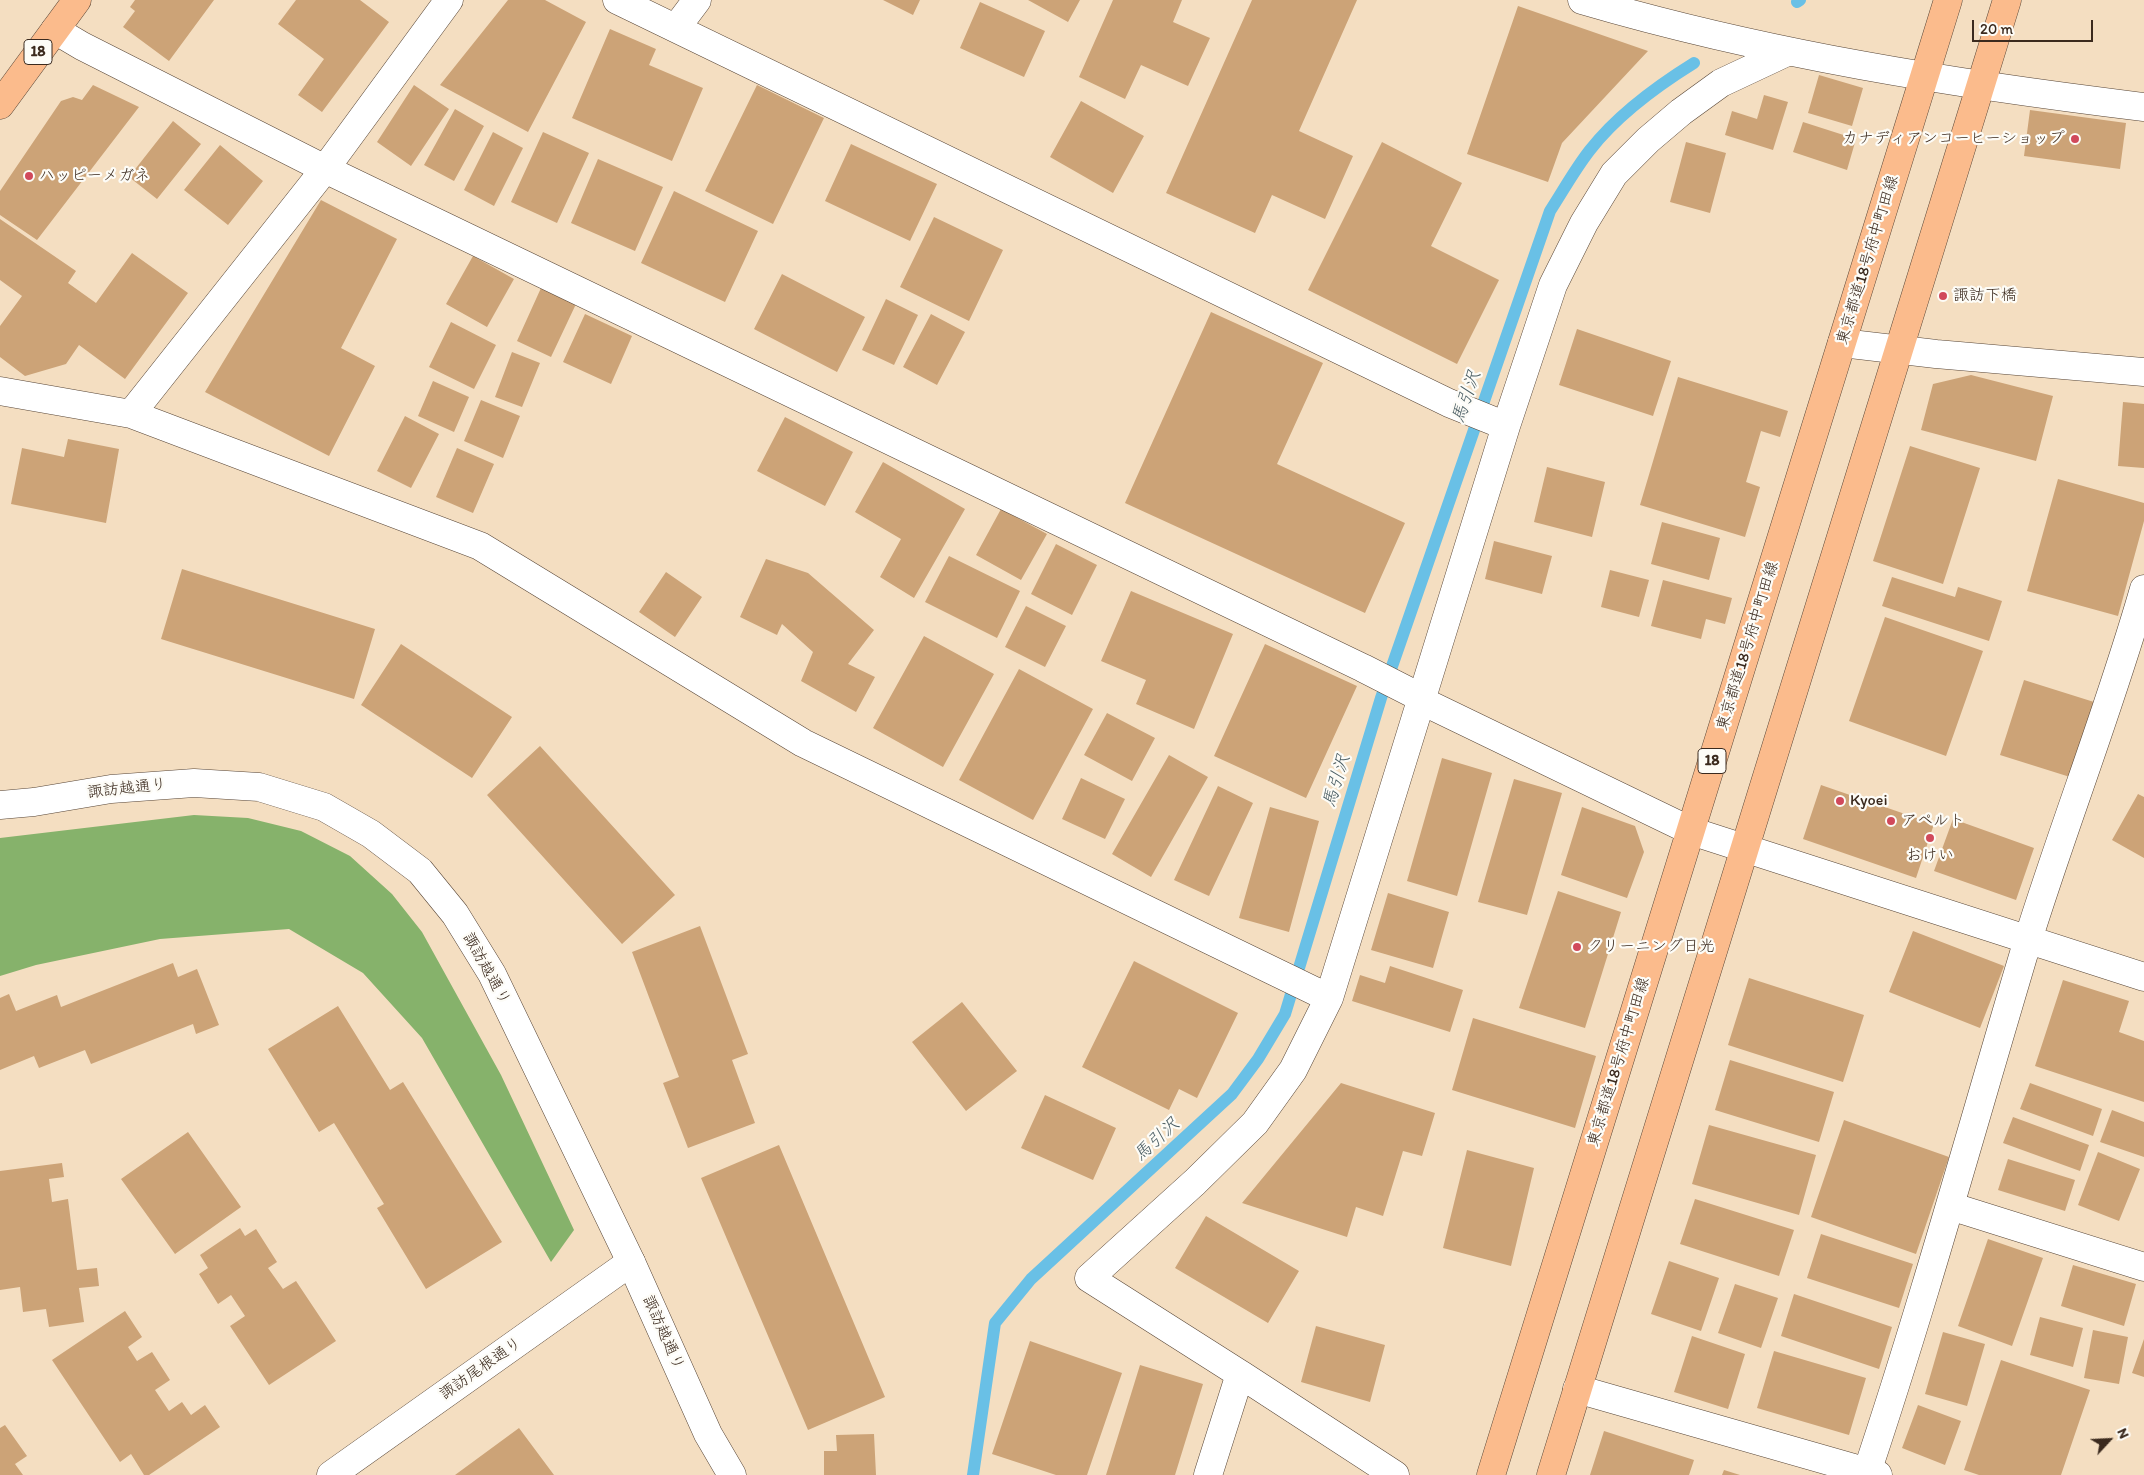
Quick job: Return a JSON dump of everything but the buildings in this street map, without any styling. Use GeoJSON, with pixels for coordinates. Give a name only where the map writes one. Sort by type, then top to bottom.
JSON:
{"type":"FeatureCollection","features":[{"type":"Feature","properties":{"kind":"main road","name":"18"},"geometry":{"type":"LineString","coordinates":[[0,105],[77,0]]}},
{"type":"Feature","properties":{"kind":"main road","name":"東京都道18号府中町田線"},"geometry":{"type":"LineString","coordinates":[[1491,1475],[1948,0]]}},
{"type":"Feature","properties":{"kind":"main road"},"geometry":{"type":"LineString","coordinates":[[1551,1475],[2007,0]]}},
{"type":"Feature","properties":{"kind":"street"},"geometry":{"type":"LineString","coordinates":[[131,414],[325,169],[449,0]]}},
{"type":"Feature","properties":{"kind":"street"},"geometry":{"type":"LineString","coordinates":[[617,0],[1449,403],[1500,424]]}},
{"type":"Feature","properties":{"kind":"street"},"geometry":{"type":"LineString","coordinates":[[676,28],[697,0]]}},
{"type":"Feature","properties":{"kind":"street"},"geometry":{"type":"LineString","coordinates":[[1582,0],[1698,32],[1787,52],[1924,77],[2144,107]]}},
{"type":"Feature","properties":{"kind":"street"},"geometry":{"type":"LineString","coordinates":[[55,30],[325,169],[1363,668],[1417,697],[1691,830],[2144,978]]}},
{"type":"Feature","properties":{"kind":"street"},"geometry":{"type":"LineString","coordinates":[[1395,1475],[1089,1278],[1195,1182],[1255,1123],[1293,1070],[1322,995],[1417,697],[1500,424],[1553,285],[1584,223],[1614,174],[1661,129],[1721,83],[1787,52]]}},
{"type":"Feature","properties":{"kind":"street"},"geometry":{"type":"LineString","coordinates":[[1842,342],[2144,372]]}},
{"type":"Feature","properties":{"kind":"street"},"geometry":{"type":"LineString","coordinates":[[0,391],[131,414],[480,546],[803,743],[1322,995]]}},
{"type":"Feature","properties":{"kind":"street"},"geometry":{"type":"LineString","coordinates":[[1577,1390],[1871,1474],[2028,941],[2134,661],[2144,588]]}},
{"type":"Feature","properties":{"kind":"street","name":"諏訪越通り"},"geometry":{"type":"LineString","coordinates":[[0,805],[34,802],[111,789],[194,783],[259,787],[324,807],[371,834],[420,871],[455,914],[492,974],[631,1262],[708,1434],[732,1475]]}},
{"type":"Feature","properties":{"kind":"street"},"geometry":{"type":"LineString","coordinates":[[1950,1206],[2144,1267]]}},
{"type":"Feature","properties":{"kind":"street","name":"諏訪尾根通り"},"geometry":{"type":"LineString","coordinates":[[331,1475],[631,1262]]}},
{"type":"Feature","properties":{"kind":"street"},"geometry":{"type":"LineString","coordinates":[[1208,1475],[1240,1374]]}},
{"type":"Feature","properties":{"kind":"green space"},"geometry":{"type":"Polygon","coordinates":[[[194,815],[248,818],[301,831],[350,856],[392,894],[422,932],[501,1075],[574,1230],[551,1262],[422,1038],[363,973],[289,929],[160,939],[36,965],[0,976],[0,838],[194,815]]]}},
{"type":"Feature","properties":{"kind":"waterway","name":"馬引沢"},"geometry":{"type":"LineString","coordinates":[[973,1475],[995,1323],[1031,1279],[1232,1094],[1258,1059],[1285,1014],[1381,698],[1550,211],[1574,172],[1613,124],[1652,91],[1694,63]]}},
{"type":"Feature","properties":{"kind":"place","name":"カナディアンコーヒーショップ"},"geometry":{"type":"Point","coordinates":[2075,139]}},
{"type":"Feature","properties":{"kind":"place","name":"ハッピーメガネ"},"geometry":{"type":"Point","coordinates":[29,176]}},
{"type":"Feature","properties":{"kind":"place","name":"諏訪下橋"},"geometry":{"type":"Point","coordinates":[1943,296]}},
{"type":"Feature","properties":{"kind":"place","name":"Kyoei"},"geometry":{"type":"Point","coordinates":[1840,801]}},
{"type":"Feature","properties":{"kind":"place","name":"アペルト"},"geometry":{"type":"Point","coordinates":[1891,821]}},
{"type":"Feature","properties":{"kind":"place","name":"おけい"},"geometry":{"type":"Point","coordinates":[1930,838]}},
{"type":"Feature","properties":{"kind":"place","name":"クリーニング日光"},"geometry":{"type":"Point","coordinates":[1577,947]}}]}
